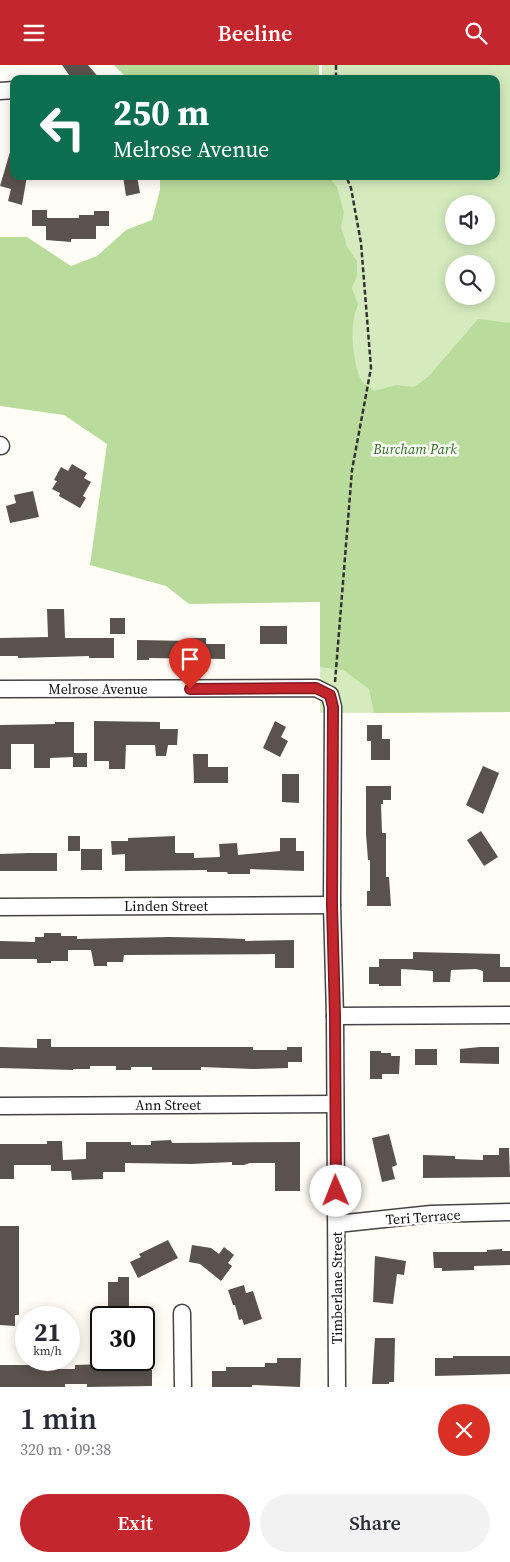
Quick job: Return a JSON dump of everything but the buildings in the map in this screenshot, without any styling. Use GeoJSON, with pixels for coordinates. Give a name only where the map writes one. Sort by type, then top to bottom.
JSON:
{"type":"FeatureCollection","features":[{"type":"Feature","properties":{"kind":"street","name":"Melrose Avenue"},"geometry":{"type":"LineString","coordinates":[[0,689],[323,692]]}},
{"type":"Feature","properties":{"kind":"street","name":"Timberlane Street"},"geometry":{"type":"LineString","coordinates":[[323,692],[333,707],[332,905],[335,1016],[337,1387]]}},
{"type":"Feature","properties":{"kind":"street","name":"Linden Street"},"geometry":{"type":"LineString","coordinates":[[0,907],[332,905]]}},
{"type":"Feature","properties":{"kind":"street"},"geometry":{"type":"LineString","coordinates":[[335,1016],[510,1015]]}},
{"type":"Feature","properties":{"kind":"street","name":"Ann Street"},"geometry":{"type":"LineString","coordinates":[[0,1106],[335,1104]]}},
{"type":"Feature","properties":{"kind":"street","name":"Teri Terrace"},"geometry":{"type":"LineString","coordinates":[[336,1224],[431,1215],[510,1213]]}},
{"type":"Feature","properties":{"kind":"street"},"geometry":{"type":"LineString","coordinates":[[182,1313],[183,1387]]}},
{"type":"Feature","properties":{"kind":"path"},"geometry":{"type":"LineString","coordinates":[[323,692],[335,692],[352,470],[371,369],[361,243],[351,188],[348,180]]}},
{"type":"Feature","properties":{"kind":"green space"},"geometry":{"type":"Polygon","coordinates":[[[114,65],[319,65],[319,75],[124,75],[114,65]]]}},
{"type":"Feature","properties":{"kind":"green space","name":"Burcham Park"},"geometry":{"type":"Polygon","coordinates":[[[322,65],[510,65],[510,712],[320,713],[322,180],[500,180],[500,75],[322,75],[322,65]]]}},
{"type":"Feature","properties":{"kind":"green space"},"geometry":{"type":"Polygon","coordinates":[[[160,180],[331,180],[337,187],[344,212],[341,226],[347,247],[357,261],[357,275],[352,288],[358,305],[353,321],[353,341],[357,370],[361,380],[374,391],[396,385],[414,387],[428,377],[478,319],[510,323],[510,712],[374,713],[369,689],[343,670],[320,667],[320,602],[189,604],[166,586],[90,565],[107,444],[64,415],[0,406],[0,237],[27,237],[71,266],[97,256],[126,230],[152,220],[160,190],[160,180]]]}},
{"type":"Feature","properties":{"kind":"route"},"geometry":{"type":"LineString","coordinates":[[190,689],[316,688],[330,695],[333,707],[332,905],[336,1191]]}}]}
